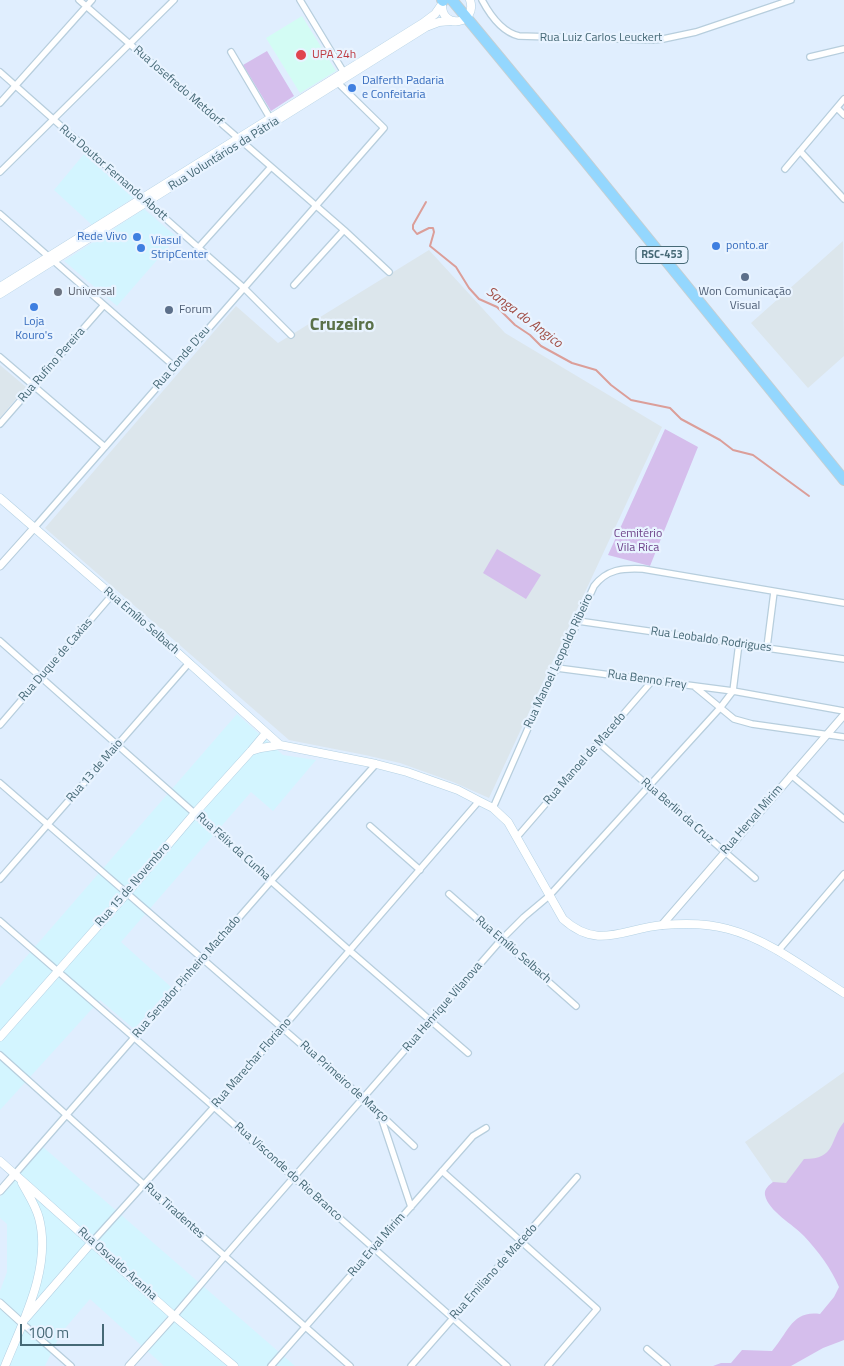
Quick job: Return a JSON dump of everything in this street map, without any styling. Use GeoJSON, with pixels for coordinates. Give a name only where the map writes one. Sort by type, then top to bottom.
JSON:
{"type":"FeatureCollection","features":[{"type":"Feature","properties":{"kind":"highway"},"geometry":{"type":"LineString","coordinates":[[444,1],[466,11],[477,32]]}},
{"type":"Feature","properties":{"kind":"highway"},"geometry":{"type":"LineString","coordinates":[[466,11],[477,32]]}},
{"type":"Feature","properties":{"kind":"highway","name":"RSC-453"},"geometry":{"type":"LineString","coordinates":[[477,32],[585,161],[844,480]]}},
{"type":"Feature","properties":{"kind":"main road","name":"Rua Voluntários da Pátria"},"geometry":{"type":"LineString","coordinates":[[345,75],[428,20],[444,1]]}},
{"type":"Feature","properties":{"kind":"main road"},"geometry":{"type":"LineString","coordinates":[[444,1],[443,14],[466,11]]}},
{"type":"Feature","properties":{"kind":"main road","name":"Rua Voluntários da Pátria"},"geometry":{"type":"LineString","coordinates":[[0,294],[9,285],[334,81],[426,27],[466,11]]}},
{"type":"Feature","properties":{"kind":"main road","name":"Rua Voluntários da Pátria"},"geometry":{"type":"LineString","coordinates":[[240,140],[270,118],[318,96],[334,81]]}},
{"type":"Feature","properties":{"kind":"main road","name":"Rua Voluntários da Pátria"},"geometry":{"type":"LineString","coordinates":[[0,287],[9,285]]}},
{"type":"Feature","properties":{"kind":"main road","name":"Rua Emílio Selbach"},"geometry":{"type":"LineString","coordinates":[[0,498],[280,745]]}},
{"type":"Feature","properties":{"kind":"main road","name":"Rua 15 de Novembro"},"geometry":{"type":"LineString","coordinates":[[0,1037],[266,733]]}},
{"type":"Feature","properties":{"kind":"main road"},"geometry":{"type":"LineString","coordinates":[[251,752],[261,748],[280,745],[376,764],[416,775],[458,790],[493,808],[508,822],[563,919],[573,928],[588,935],[607,936],[662,925],[699,924],[727,928],[749,936],[778,951],[844,992]]}},
{"type":"Feature","properties":{"kind":"main road","name":"Rua Osvaldo Aranha"},"geometry":{"type":"LineString","coordinates":[[0,1161],[174,1316],[234,1366]]}},
{"type":"Feature","properties":{"kind":"main road"},"geometry":{"type":"LineString","coordinates":[[5,1366],[37,1282],[43,1256],[43,1235],[39,1216],[17,1177]]}},
{"type":"Feature","properties":{"kind":"main road"},"geometry":{"type":"LineString","coordinates":[[34,1206],[37,1200],[42,1198]]}},
{"type":"Feature","properties":{"kind":"main road","name":"Rua Marechar Floriano"},"geometry":{"type":"LineString","coordinates":[[22,1323],[92,1242]]}},
{"type":"Feature","properties":{"kind":"street","name":"Rua Josefredo Metdorf"},"geometry":{"type":"LineString","coordinates":[[79,0],[344,230],[389,272]]}},
{"type":"Feature","properties":{"kind":"street"},"geometry":{"type":"LineString","coordinates":[[0,103],[92,0]]}},
{"type":"Feature","properties":{"kind":"street"},"geometry":{"type":"LineString","coordinates":[[0,172],[174,0]]}},
{"type":"Feature","properties":{"kind":"street"},"geometry":{"type":"LineString","coordinates":[[300,0],[345,75]]}},
{"type":"Feature","properties":{"kind":"street","name":"Rua Luiz Carlos Leuckert"},"geometry":{"type":"LineString","coordinates":[[482,0],[486,8],[505,30],[519,36],[653,40],[696,32],[791,0]]}},
{"type":"Feature","properties":{"kind":"street"},"geometry":{"type":"LineString","coordinates":[[810,57],[844,49]]}},
{"type":"Feature","properties":{"kind":"street"},"geometry":{"type":"LineString","coordinates":[[231,52],[270,118]]}},
{"type":"Feature","properties":{"kind":"street","name":"Rua Doutor Fernando Abott"},"geometry":{"type":"LineString","coordinates":[[0,72],[244,288],[291,335]]}},
{"type":"Feature","properties":{"kind":"street","name":"Rua Conde D'eu"},"geometry":{"type":"LineString","coordinates":[[0,566],[384,128],[334,81]]}},
{"type":"Feature","properties":{"kind":"street"},"geometry":{"type":"LineString","coordinates":[[785,169],[844,99]]}},
{"type":"Feature","properties":{"kind":"street"},"geometry":{"type":"LineString","coordinates":[[837,108],[844,116]]}},
{"type":"Feature","properties":{"kind":"street"},"geometry":{"type":"LineString","coordinates":[[800,151],[844,199]]}},
{"type":"Feature","properties":{"kind":"street"},"geometry":{"type":"LineString","coordinates":[[199,248],[271,167]]}},
{"type":"Feature","properties":{"kind":"street"},"geometry":{"type":"LineString","coordinates":[[0,214],[175,366]]}},
{"type":"Feature","properties":{"kind":"street"},"geometry":{"type":"LineString","coordinates":[[294,285],[344,230]]}},
{"type":"Feature","properties":{"kind":"street","name":"Rua Rufino Pereira"},"geometry":{"type":"LineString","coordinates":[[0,424],[104,305]]}},
{"type":"Feature","properties":{"kind":"street"},"geometry":{"type":"LineString","coordinates":[[0,357],[105,447]]}},
{"type":"Feature","properties":{"kind":"street","name":"Rua Manoel Leopoldo Ribeiro"},"geometry":{"type":"LineString","coordinates":[[493,808],[547,685],[600,577],[609,572],[625,568],[643,569],[844,603]]}},
{"type":"Feature","properties":{"kind":"street"},"geometry":{"type":"LineString","coordinates":[[767,647],[774,592]]}},
{"type":"Feature","properties":{"kind":"street","name":"Rua Duque de Caxias"},"geometry":{"type":"LineString","coordinates":[[0,725],[112,595]]}},
{"type":"Feature","properties":{"kind":"street","name":"Rua Leobaldo Rodrigues"},"geometry":{"type":"LineString","coordinates":[[578,622],[844,659]]}},
{"type":"Feature","properties":{"kind":"street","name":"Rua Félix da Cunha"},"geometry":{"type":"LineString","coordinates":[[0,640],[430,1022],[468,1053]]}},
{"type":"Feature","properties":{"kind":"street"},"geometry":{"type":"LineString","coordinates":[[733,691],[739,643]]}},
{"type":"Feature","properties":{"kind":"street","name":"Rua 13 de Maio"},"geometry":{"type":"LineString","coordinates":[[0,879],[189,663]]}},
{"type":"Feature","properties":{"kind":"street","name":"Rua Benno Frey"},"geometry":{"type":"LineString","coordinates":[[557,668],[695,687],[734,720],[844,737]]}},
{"type":"Feature","properties":{"kind":"street","name":"Rua Manoel de Macedo"},"geometry":{"type":"LineString","coordinates":[[517,837],[652,681]]}},
{"type":"Feature","properties":{"kind":"street"},"geometry":{"type":"LineString","coordinates":[[695,687],[733,691],[844,711]]}},
{"type":"Feature","properties":{"kind":"street","name":"Rua Henrique Vilanova"},"geometry":{"type":"LineString","coordinates":[[129,1366],[501,940],[549,896],[650,787],[733,691]]}},
{"type":"Feature","properties":{"kind":"street","name":"Rua Herval Mirim"},"geometry":{"type":"LineString","coordinates":[[662,925],[844,715]]}},
{"type":"Feature","properties":{"kind":"street","name":"Rua Berlin da Cruz"},"geometry":{"type":"LineString","coordinates":[[599,743],[756,878]]}},
{"type":"Feature","properties":{"kind":"street","name":"Rua Senador Pinheiro Machado"},"geometry":{"type":"LineString","coordinates":[[0,1191],[17,1177],[66,1115],[376,764]]}},
{"type":"Feature","properties":{"kind":"street"},"geometry":{"type":"LineString","coordinates":[[791,776],[844,819]]}},
{"type":"Feature","properties":{"kind":"street","name":"Rua Primeiro de Março"},"geometry":{"type":"LineString","coordinates":[[0,783],[364,1099],[414,1146]]}},
{"type":"Feature","properties":{"kind":"street","name":"Rua Marechar Floriano"},"geometry":{"type":"LineString","coordinates":[[92,1242],[214,1107],[479,801]]}},
{"type":"Feature","properties":{"kind":"street"},"geometry":{"type":"LineString","coordinates":[[370,826],[420,870]]}},
{"type":"Feature","properties":{"kind":"street"},"geometry":{"type":"LineString","coordinates":[[778,951],[844,874]]}},
{"type":"Feature","properties":{"kind":"street","name":"Rua Emílio Selbach"},"geometry":{"type":"LineString","coordinates":[[449,894],[576,1006]]}},
{"type":"Feature","properties":{"kind":"street","name":"Rua Visconde do Rio Branco"},"geometry":{"type":"LineString","coordinates":[[0,921],[214,1107],[506,1366]]}},
{"type":"Feature","properties":{"kind":"street","name":"Rua Tiradentes"},"geometry":{"type":"LineString","coordinates":[[0,1055],[350,1366]]}},
{"type":"Feature","properties":{"kind":"street"},"geometry":{"type":"LineString","coordinates":[[381,1114],[411,1207]]}},
{"type":"Feature","properties":{"kind":"street","name":"Rua Erval Mirim"},"geometry":{"type":"LineString","coordinates":[[271,1366],[473,1136],[486,1128]]}},
{"type":"Feature","properties":{"kind":"street"},"geometry":{"type":"LineString","coordinates":[[442,1171],[597,1308],[548,1366]]}},
{"type":"Feature","properties":{"kind":"street","name":"Rua Emiliano de Macedo"},"geometry":{"type":"LineString","coordinates":[[411,1366],[577,1177]]}},
{"type":"Feature","properties":{"kind":"street"},"geometry":{"type":"LineString","coordinates":[[0,1303],[71,1366]]}},
{"type":"Feature","properties":{"kind":"street"},"geometry":{"type":"LineString","coordinates":[[647,1349],[667,1366]]}},
{"type":"Feature","properties":{"kind":"shaded area","name":"UPA 24h"},"geometry":{"type":"Polygon","coordinates":[[[302,16],[336,71],[300,93],[266,38],[302,16]]]}},
{"type":"Feature","properties":{"kind":"shaded area"},"geometry":{"type":"Polygon","coordinates":[[[84,154],[133,198],[92,225],[54,190],[84,154]]]}},
{"type":"Feature","properties":{"kind":"shaded area"},"geometry":{"type":"Polygon","coordinates":[[[144,209],[177,237],[117,306],[64,261],[144,209]]]}},
{"type":"Feature","properties":{"kind":"shaded area"},"geometry":{"type":"Polygon","coordinates":[[[843,241],[844,356],[808,388],[751,323],[843,241]]]}},
{"type":"Feature","properties":{"kind":"shaded area"},"geometry":{"type":"Polygon","coordinates":[[[429,250],[505,333],[662,427],[489,798],[453,782],[400,763],[289,740],[45,528],[236,306],[278,343],[429,250]]]}},
{"type":"Feature","properties":{"kind":"shaded area"},"geometry":{"type":"Polygon","coordinates":[[[0,365],[26,387],[0,418],[0,365]]]}},
{"type":"Feature","properties":{"kind":"shaded area"},"geometry":{"type":"Polygon","coordinates":[[[237,714],[283,755],[316,760],[273,811],[251,792],[121,942],[171,987],[134,1029],[100,1000],[0,1110],[0,987],[237,714]]]}},
{"type":"Feature","properties":{"kind":"shaded area"},"geometry":{"type":"Polygon","coordinates":[[[844,1072],[844,1285],[745,1142],[844,1072]]]}},
{"type":"Feature","properties":{"kind":"shaded area"},"geometry":{"type":"Polygon","coordinates":[[[43,1147],[295,1366],[164,1366],[90,1299],[61,1333],[45,1366],[0,1366],[0,1291],[7,1272],[7,1224],[0,1218],[0,1197],[43,1147]]]}},
{"type":"Feature","properties":{"kind":"green space"},"geometry":{"type":"Polygon","coordinates":[[[267,51],[294,96],[271,111],[243,65],[267,51]]]}},
{"type":"Feature","properties":{"kind":"green space","name":"Cemitério Vila Rica"},"geometry":{"type":"Polygon","coordinates":[[[665,429],[698,447],[650,566],[608,555],[665,429]]]}},
{"type":"Feature","properties":{"kind":"green space"},"geometry":{"type":"Polygon","coordinates":[[[497,549],[541,575],[526,599],[483,573],[497,549]]]}},
{"type":"Feature","properties":{"kind":"green space"},"geometry":{"type":"Polygon","coordinates":[[[844,1122],[844,1340],[823,1348],[791,1366],[713,1366],[721,1363],[731,1363],[742,1350],[772,1351],[797,1319],[811,1314],[820,1314],[834,1297],[839,1287],[828,1266],[804,1236],[771,1207],[767,1201],[765,1191],[773,1182],[786,1183],[804,1159],[822,1156],[827,1152],[844,1122]]]}},
{"type":"Feature","properties":{"kind":"waterway","name":"Sanga do Angico"},"geometry":{"type":"LineString","coordinates":[[426,202],[413,225],[413,229],[417,234],[433,228],[434,232],[430,246],[456,267],[469,288],[479,299],[497,307],[515,325],[530,335],[541,346],[572,363],[596,370],[611,385],[631,400],[670,408],[681,419],[720,440],[733,450],[753,455],[809,496]]}},
{"type":"Feature","properties":{"kind":"place","name":"UPA 24h"},"geometry":{"type":"Point","coordinates":[301,55]}},
{"type":"Feature","properties":{"kind":"place","name":"Dalferth Padaria e Confeitaria"},"geometry":{"type":"Point","coordinates":[352,88]}},
{"type":"Feature","properties":{"kind":"place","name":"Rede Vivo"},"geometry":{"type":"Point","coordinates":[137,237]}},
{"type":"Feature","properties":{"kind":"place","name":"ponto.ar"},"geometry":{"type":"Point","coordinates":[716,246]}},
{"type":"Feature","properties":{"kind":"place","name":"Viasul StripCenter"},"geometry":{"type":"Point","coordinates":[141,248]}},
{"type":"Feature","properties":{"kind":"place","name":"Won Comunicação Visual"},"geometry":{"type":"Point","coordinates":[745,277]}},
{"type":"Feature","properties":{"kind":"place","name":"Universal"},"geometry":{"type":"Point","coordinates":[58,292]}},
{"type":"Feature","properties":{"kind":"place","name":"Loja Kouro's"},"geometry":{"type":"Point","coordinates":[34,307]}},
{"type":"Feature","properties":{"kind":"place","name":"Forum"},"geometry":{"type":"Point","coordinates":[169,310]}},
{"type":"Feature","properties":{"kind":"district","name":"Cruzeiro"},"geometry":{"type":"Point","coordinates":[342,326]}}]}
